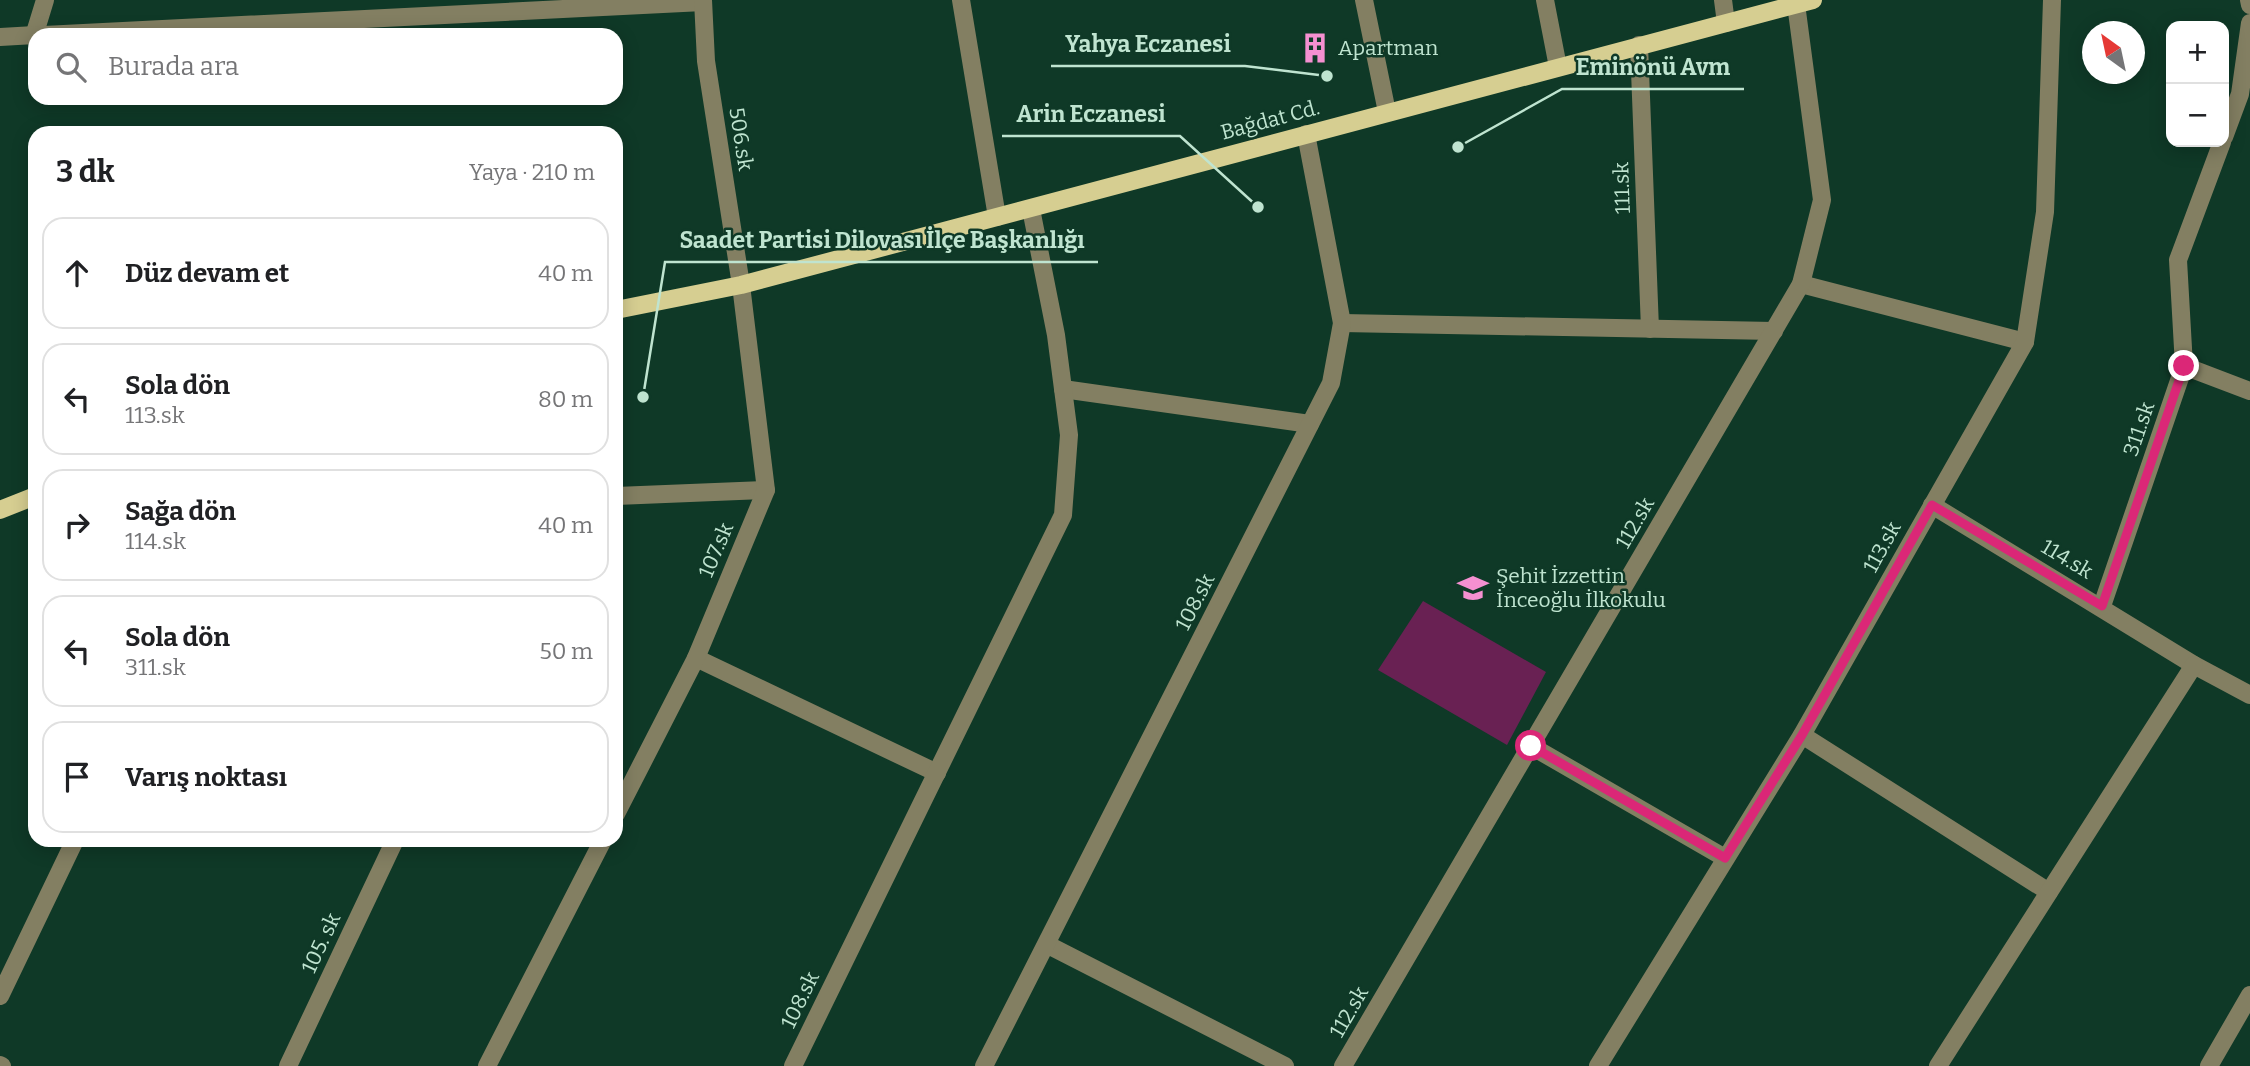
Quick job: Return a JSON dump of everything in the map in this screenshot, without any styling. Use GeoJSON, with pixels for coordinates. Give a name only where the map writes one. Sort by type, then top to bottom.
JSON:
{"type":"FeatureCollection","features":[{"type":"Feature","properties":{"kind":"main road","name":"Bağdat Cd."},"geometry":{"type":"LineString","coordinates":[[623,309],[741,285],[1805,2]]}},
{"type":"Feature","properties":{"kind":"main road"},"geometry":{"type":"LineString","coordinates":[[0,510],[28,499]]}},
{"type":"Feature","properties":{"kind":"street"},"geometry":{"type":"LineString","coordinates":[[39,28],[45,0]]}},
{"type":"Feature","properties":{"kind":"street"},"geometry":{"type":"LineString","coordinates":[[961,0],[997,218]]}},
{"type":"Feature","properties":{"kind":"street"},"geometry":{"type":"LineString","coordinates":[[1364,0],[1387,112]]}},
{"type":"Feature","properties":{"kind":"street"},"geometry":{"type":"LineString","coordinates":[[1545,0],[1558,67]]}},
{"type":"Feature","properties":{"kind":"street"},"geometry":{"type":"LineString","coordinates":[[1723,0],[1726,23]]}},
{"type":"Feature","properties":{"kind":"street","name":"113.sk"},"geometry":{"type":"LineString","coordinates":[[1598,1066],[1802,735],[2025,342],[2045,212],[2052,0]]}},
{"type":"Feature","properties":{"kind":"street"},"geometry":{"type":"LineString","coordinates":[[175,28],[703,1]]}},
{"type":"Feature","properties":{"kind":"street","name":"506.sk"},"geometry":{"type":"LineString","coordinates":[[703,1],[706,61],[741,285]]}},
{"type":"Feature","properties":{"kind":"street","name":"112.sk"},"geometry":{"type":"LineString","coordinates":[[1343,1066],[1801,285],[1822,200],[1805,2]]}},
{"type":"Feature","properties":{"kind":"street","name":"311.sk"},"geometry":{"type":"LineString","coordinates":[[2229,124],[2240,94],[2250,23]]}},
{"type":"Feature","properties":{"kind":"street"},"geometry":{"type":"LineString","coordinates":[[0,37],[28,36]]}},
{"type":"Feature","properties":{"kind":"street","name":"111.sk"},"geometry":{"type":"LineString","coordinates":[[1639,46],[1650,329]]}},
{"type":"Feature","properties":{"kind":"street","name":"108.sk"},"geometry":{"type":"LineString","coordinates":[[984,1066],[1048,945],[1331,383],[1342,323],[1306,134]]}},
{"type":"Feature","properties":{"kind":"street","name":"311.sk"},"geometry":{"type":"LineString","coordinates":[[2102,606],[2184,366],[2178,260],[2220,147]]}},
{"type":"Feature","properties":{"kind":"street","name":"108.sk"},"geometry":{"type":"LineString","coordinates":[[793,1066],[1063,515],[1069,435],[1056,335],[1031,209]]}},
{"type":"Feature","properties":{"kind":"street","name":"107.sk"},"geometry":{"type":"LineString","coordinates":[[623,800],[696,658],[766,490],[741,285]]}},
{"type":"Feature","properties":{"kind":"street"},"geometry":{"type":"LineString","coordinates":[[1801,285],[2025,342]]}},
{"type":"Feature","properties":{"kind":"street"},"geometry":{"type":"LineString","coordinates":[[1342,323],[1774,331]]}},
{"type":"Feature","properties":{"kind":"street"},"geometry":{"type":"LineString","coordinates":[[2184,366],[2250,391]]}},
{"type":"Feature","properties":{"kind":"street"},"geometry":{"type":"LineString","coordinates":[[1063,389],[1310,424]]}},
{"type":"Feature","properties":{"kind":"street"},"geometry":{"type":"LineString","coordinates":[[623,496],[766,490]]}},
{"type":"Feature","properties":{"kind":"street","name":"114.sk"},"geometry":{"type":"LineString","coordinates":[[1932,505],[2102,606],[2194,665],[2250,695]]}},
{"type":"Feature","properties":{"kind":"street"},"geometry":{"type":"LineString","coordinates":[[696,658],[937,773]]}},
{"type":"Feature","properties":{"kind":"street"},"geometry":{"type":"LineString","coordinates":[[1938,1066],[2194,665]]}},
{"type":"Feature","properties":{"kind":"street"},"geometry":{"type":"LineString","coordinates":[[1802,735],[2049,892]]}},
{"type":"Feature","properties":{"kind":"street"},"geometry":{"type":"LineString","coordinates":[[1531,746],[1725,858]]}},
{"type":"Feature","properties":{"kind":"street"},"geometry":{"type":"LineString","coordinates":[[0,996],[72,847]]}},
{"type":"Feature","properties":{"kind":"street","name":"105. sk"},"geometry":{"type":"LineString","coordinates":[[288,1066],[392,847]]}},
{"type":"Feature","properties":{"kind":"street"},"geometry":{"type":"LineString","coordinates":[[487,1066],[599,847]]}},
{"type":"Feature","properties":{"kind":"street"},"geometry":{"type":"LineString","coordinates":[[1048,945],[1285,1066]]}},
{"type":"Feature","properties":{"kind":"street"},"geometry":{"type":"LineString","coordinates":[[2209,1066],[2247,1007]]}},
{"type":"Feature","properties":{"kind":"shaded area"},"geometry":{"type":"Polygon","coordinates":[[[1423,601],[1546,672],[1507,745],[1378,670],[1423,601]]]}},
{"type":"Feature","properties":{"kind":"place","name":"Apartman"},"geometry":{"type":"Point","coordinates":[1315,48]}},
{"type":"Feature","properties":{"kind":"place","name":"Yahya Eczanesi"},"geometry":{"type":"Point","coordinates":[1327,76]}},
{"type":"Feature","properties":{"kind":"place","name":"Eminönü Avm"},"geometry":{"type":"Point","coordinates":[1458,147]}},
{"type":"Feature","properties":{"kind":"place","name":"Arin Eczanesi"},"geometry":{"type":"Point","coordinates":[1258,207]}},
{"type":"Feature","properties":{"kind":"place","name":"Saadet Partisi Dilovası İlçe Başkanlığı"},"geometry":{"type":"Point","coordinates":[643,397]}},
{"type":"Feature","properties":{"kind":"place","name":"Şehit İzzettin İnceoğlu İlkokulu"},"geometry":{"type":"Point","coordinates":[1473,588]}},
{"type":"Feature","properties":{"kind":"route"},"geometry":{"type":"LineString","coordinates":[[1531,746],[1725,858],[1802,735],[1932,505],[2102,606],[2184,366]]}}]}
